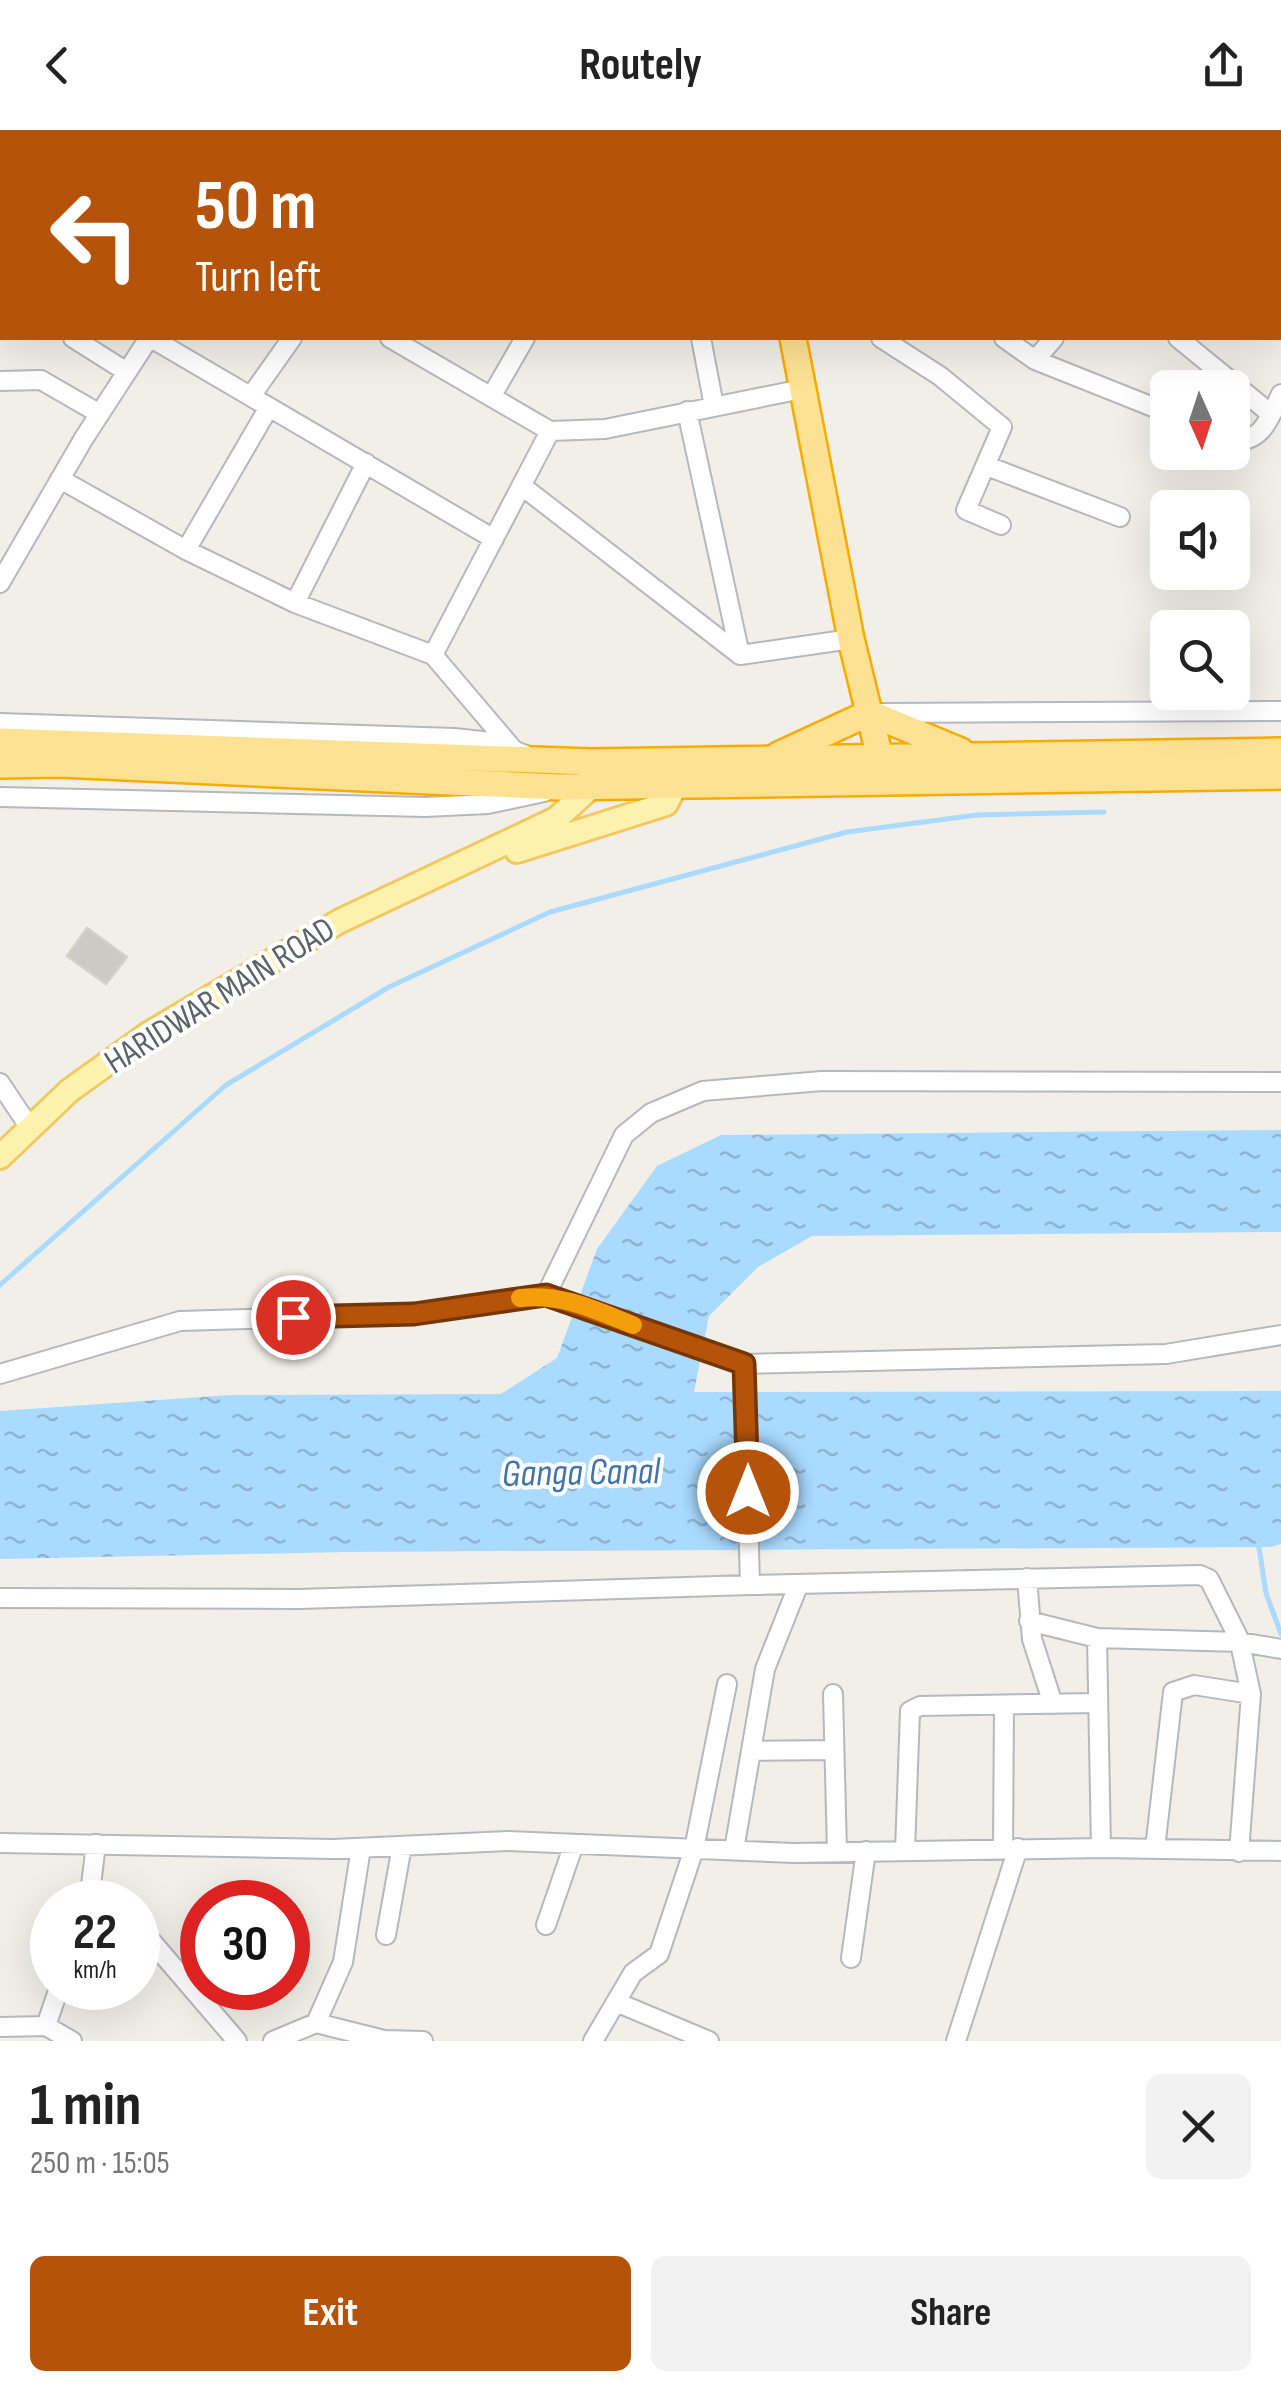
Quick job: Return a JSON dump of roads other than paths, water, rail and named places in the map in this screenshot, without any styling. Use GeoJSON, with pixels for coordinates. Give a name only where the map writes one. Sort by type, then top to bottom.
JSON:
{"type":"FeatureCollection","features":[{"type":"Feature","properties":{"kind":"highway"},"geometry":{"type":"LineString","coordinates":[[793,340],[851,639],[883,769]]}},
{"type":"Feature","properties":{"kind":"highway"},"geometry":{"type":"LineString","coordinates":[[768,760],[869,713],[975,757]]}},
{"type":"Feature","properties":{"kind":"highway"},"geometry":{"type":"LineString","coordinates":[[0,741],[454,756],[524,754],[590,774],[883,769],[1281,776]]}},
{"type":"Feature","properties":{"kind":"highway"},"geometry":{"type":"LineString","coordinates":[[676,773],[768,760],[883,769],[975,757],[1281,751]]}},
{"type":"Feature","properties":{"kind":"highway"},"geometry":{"type":"LineString","coordinates":[[0,765],[60,764],[559,787],[590,774]]}},
{"type":"Feature","properties":{"kind":"main road","name":"HARIDWAR MAIN ROAD"},"geometry":{"type":"LineString","coordinates":[[461,867],[666,804],[676,773]]}},
{"type":"Feature","properties":{"kind":"main road","name":"HARIDWAR MAIN ROAD"},"geometry":{"type":"LineString","coordinates":[[0,1157],[69,1091],[148,1034],[340,921],[556,819],[590,774]]}},
{"type":"Feature","properties":{"kind":"street"},"geometry":{"type":"LineString","coordinates":[[76,340],[127,372]]}},
{"type":"Feature","properties":{"kind":"street"},"geometry":{"type":"LineString","coordinates":[[0,584],[60,478],[149,340]]}},
{"type":"Feature","properties":{"kind":"street"},"geometry":{"type":"LineString","coordinates":[[153,340],[494,538]]}},
{"type":"Feature","properties":{"kind":"street"},"geometry":{"type":"LineString","coordinates":[[251,396],[291,340]]}},
{"type":"Feature","properties":{"kind":"street"},"geometry":{"type":"LineString","coordinates":[[393,340],[550,432],[605,428],[802,389]]}},
{"type":"Feature","properties":{"kind":"street"},"geometry":{"type":"LineString","coordinates":[[491,397],[524,340]]}},
{"type":"Feature","properties":{"kind":"street"},"geometry":{"type":"LineString","coordinates":[[702,340],[714,406]]}},
{"type":"Feature","properties":{"kind":"street"},"geometry":{"type":"LineString","coordinates":[[884,340],[940,376],[1002,428],[966,510],[1001,525]]}},
{"type":"Feature","properties":{"kind":"street"},"geometry":{"type":"LineString","coordinates":[[1007,340],[1034,360],[1150,407]]}},
{"type":"Feature","properties":{"kind":"street"},"geometry":{"type":"LineString","coordinates":[[1034,360],[1052,340]]}},
{"type":"Feature","properties":{"kind":"street"},"geometry":{"type":"LineString","coordinates":[[1180,340],[1271,414]]}},
{"type":"Feature","properties":{"kind":"street"},"geometry":{"type":"LineString","coordinates":[[0,381],[41,380],[100,414]]}},
{"type":"Feature","properties":{"kind":"street"},"geometry":{"type":"LineString","coordinates":[[1250,439],[1271,414],[1281,394]]}},
{"type":"Feature","properties":{"kind":"street"},"geometry":{"type":"LineString","coordinates":[[186,550],[270,407]]}},
{"type":"Feature","properties":{"kind":"street"},"geometry":{"type":"LineString","coordinates":[[687,412],[740,655]]}},
{"type":"Feature","properties":{"kind":"street"},"geometry":{"type":"LineString","coordinates":[[432,656],[550,432]]}},
{"type":"Feature","properties":{"kind":"street"},"geometry":{"type":"LineString","coordinates":[[295,603],[366,463]]}},
{"type":"Feature","properties":{"kind":"street"},"geometry":{"type":"LineString","coordinates":[[986,466],[1120,517]]}},
{"type":"Feature","properties":{"kind":"street"},"geometry":{"type":"LineString","coordinates":[[60,478],[186,550],[295,603],[432,656],[524,754]]}},
{"type":"Feature","properties":{"kind":"street"},"geometry":{"type":"LineString","coordinates":[[522,486],[740,655],[851,639]]}},
{"type":"Feature","properties":{"kind":"street"},"geometry":{"type":"LineString","coordinates":[[869,713],[1281,712]]}},
{"type":"Feature","properties":{"kind":"street"},"geometry":{"type":"LineString","coordinates":[[0,723],[454,738],[524,754]]}},
{"type":"Feature","properties":{"kind":"street"},"geometry":{"type":"LineString","coordinates":[[0,797],[425,807],[488,804],[559,787]]}},
{"type":"Feature","properties":{"kind":"street"},"geometry":{"type":"LineString","coordinates":[[546,1295],[624,1135],[651,1113],[703,1092],[822,1082],[1281,1082]]}},
{"type":"Feature","properties":{"kind":"street"},"geometry":{"type":"LineString","coordinates":[[0,1083],[30,1128]]}},
{"type":"Feature","properties":{"kind":"street"},"geometry":{"type":"LineString","coordinates":[[0,1374],[180,1321],[414,1314],[546,1295],[744,1364],[1166,1354],[1281,1335]]}},
{"type":"Feature","properties":{"kind":"street"},"geometry":{"type":"LineString","coordinates":[[744,1364],[750,1586]]}},
{"type":"Feature","properties":{"kind":"street"},"geometry":{"type":"LineString","coordinates":[[0,1598],[298,1599],[1200,1575],[1215,1585],[1240,1642],[1251,1694],[1240,1852]]}},
{"type":"Feature","properties":{"kind":"street"},"geometry":{"type":"LineString","coordinates":[[1027,1578],[1029,1621],[1054,1704]]}},
{"type":"Feature","properties":{"kind":"street"},"geometry":{"type":"LineString","coordinates":[[734,1850],[768,1655],[798,1586]]}},
{"type":"Feature","properties":{"kind":"street"},"geometry":{"type":"LineString","coordinates":[[1029,1621],[1097,1638],[1240,1642],[1281,1649]]}},
{"type":"Feature","properties":{"kind":"street"},"geometry":{"type":"LineString","coordinates":[[1097,1638],[1101,1848]]}},
{"type":"Feature","properties":{"kind":"street"},"geometry":{"type":"LineString","coordinates":[[593,2041],[638,1967],[659,1954],[694,1848],[727,1684]]}},
{"type":"Feature","properties":{"kind":"street"},"geometry":{"type":"LineString","coordinates":[[1155,1849],[1173,1692],[1194,1685],[1251,1694]]}},
{"type":"Feature","properties":{"kind":"street"},"geometry":{"type":"LineString","coordinates":[[833,1694],[837,1852]]}},
{"type":"Feature","properties":{"kind":"street"},"geometry":{"type":"LineString","coordinates":[[905,1850],[910,1711],[920,1706],[1096,1703]]}},
{"type":"Feature","properties":{"kind":"street"},"geometry":{"type":"LineString","coordinates":[[956,2041],[1011,1849],[1004,1705]]}},
{"type":"Feature","properties":{"kind":"street"},"geometry":{"type":"LineString","coordinates":[[751,1751],[834,1750]]}},
{"type":"Feature","properties":{"kind":"street"},"geometry":{"type":"LineString","coordinates":[[0,1843],[361,1848],[508,1841],[837,1852],[1101,1848],[1281,1852]]}},
{"type":"Feature","properties":{"kind":"street"},"geometry":{"type":"LineString","coordinates":[[91,1880],[96,1844]]}},
{"type":"Feature","properties":{"kind":"street"},"geometry":{"type":"LineString","coordinates":[[546,1926],[574,1844]]}},
{"type":"Feature","properties":{"kind":"street"},"geometry":{"type":"LineString","coordinates":[[386,1935],[402,1846]]}},
{"type":"Feature","properties":{"kind":"street"},"geometry":{"type":"LineString","coordinates":[[316,2024],[344,1962],[361,1848]]}},
{"type":"Feature","properties":{"kind":"street"},"geometry":{"type":"LineString","coordinates":[[852,1958],[866,1851]]}},
{"type":"Feature","properties":{"kind":"street"},"geometry":{"type":"LineString","coordinates":[[160,1952],[232,2039]]}},
{"type":"Feature","properties":{"kind":"street"},"geometry":{"type":"LineString","coordinates":[[616,2002],[698,2039]]}},
{"type":"Feature","properties":{"kind":"street"},"geometry":{"type":"LineString","coordinates":[[272,2041],[316,2024],[384,2040],[423,2041]]}},
{"type":"Feature","properties":{"kind":"street"},"geometry":{"type":"LineString","coordinates":[[0,2027],[72,2041]]}},
{"type":"Feature","properties":{"kind":"water","name":"Ganga Canal"},"geometry":{"type":"Polygon","coordinates":[[[1281,1130],[1281,1232],[812,1236],[758,1267],[709,1316],[694,1392],[1281,1391],[1281,1544],[0,1559],[0,1411],[230,1395],[501,1394],[557,1358],[597,1249],[657,1166],[721,1135],[1281,1130]]]}},
{"type":"Feature","properties":{"kind":"waterway"},"geometry":{"type":"LineString","coordinates":[[0,1285],[226,1085],[389,987],[550,912],[847,832],[977,815],[1104,812]]}},
{"type":"Feature","properties":{"kind":"waterway"},"geometry":{"type":"LineString","coordinates":[[1258,1541],[1266,1593],[1281,1634]]}}]}
